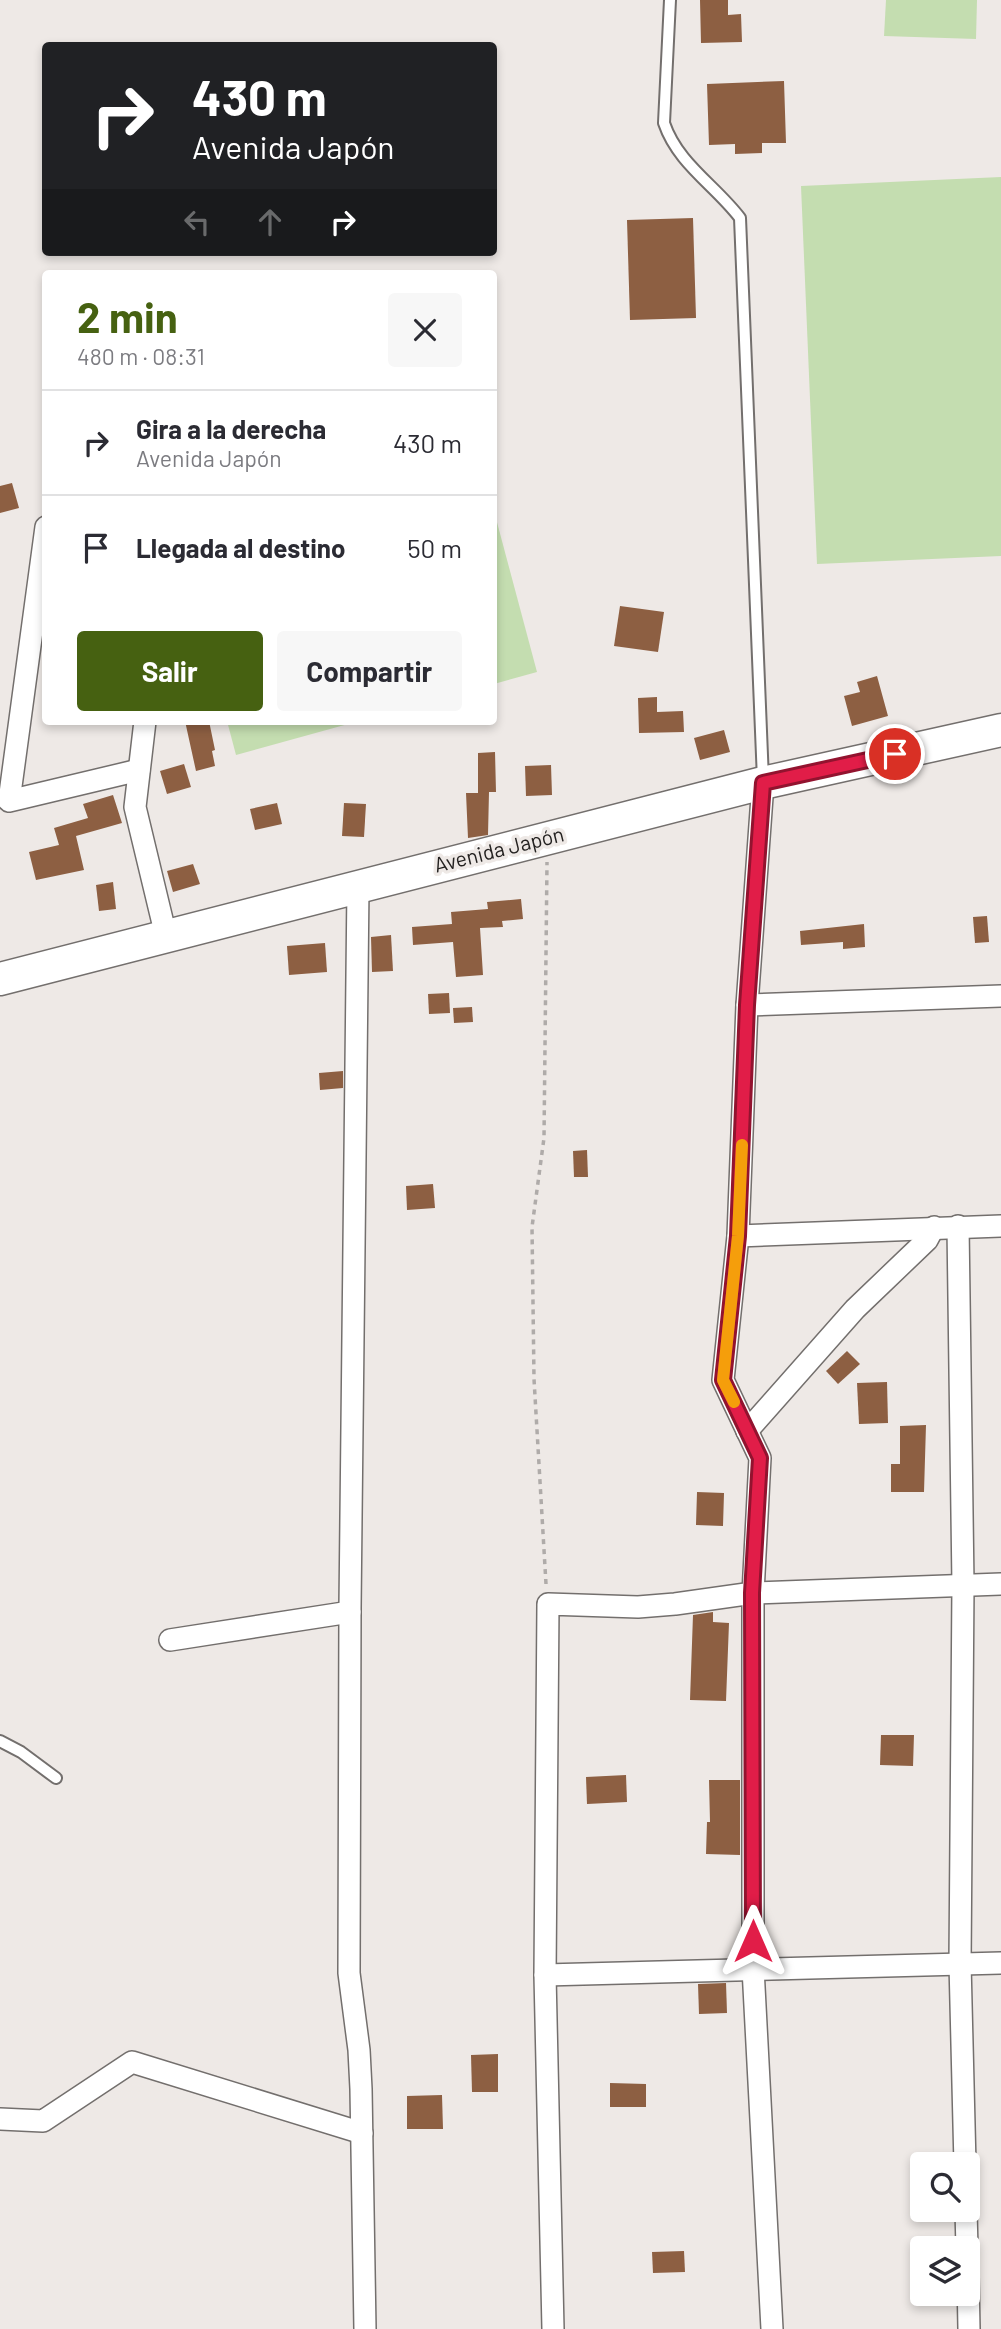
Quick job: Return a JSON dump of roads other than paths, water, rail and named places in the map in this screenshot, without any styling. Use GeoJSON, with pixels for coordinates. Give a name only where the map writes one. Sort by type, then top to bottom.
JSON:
{"type":"FeatureCollection","features":[{"type":"Feature","properties":{"kind":"street"},"geometry":{"type":"LineString","coordinates":[[42,557],[9,801],[139,770]]}},
{"type":"Feature","properties":{"kind":"street"},"geometry":{"type":"LineString","coordinates":[[145,725],[135,807],[166,936]]}},
{"type":"Feature","properties":{"kind":"street","name":"Avenida Japón"},"geometry":{"type":"LineString","coordinates":[[0,979],[763,783],[1001,730]]}},
{"type":"Feature","properties":{"kind":"street"},"geometry":{"type":"LineString","coordinates":[[763,783],[747,1005],[738,1236],[723,1380],[760,1458],[752,1593],[753,1968],[772,2329]]}},
{"type":"Feature","properties":{"kind":"street"},"geometry":{"type":"LineString","coordinates":[[358,886],[349,1973],[359,2050],[365,2329]]}},
{"type":"Feature","properties":{"kind":"street"},"geometry":{"type":"LineString","coordinates":[[747,1005],[1001,996]]}},
{"type":"Feature","properties":{"kind":"street"},"geometry":{"type":"LineString","coordinates":[[958,1226],[964,1585],[960,1964],[965,2152]]}},
{"type":"Feature","properties":{"kind":"street"},"geometry":{"type":"LineString","coordinates":[[738,1236],[1001,1226]]}},
{"type":"Feature","properties":{"kind":"street"},"geometry":{"type":"LineString","coordinates":[[747,1431],[855,1309],[928,1240],[934,1227]]}},
{"type":"Feature","properties":{"kind":"street"},"geometry":{"type":"LineString","coordinates":[[553,2329],[545,1975],[548,1604],[638,1607],[752,1593],[1001,1584]]}},
{"type":"Feature","properties":{"kind":"street"},"geometry":{"type":"LineString","coordinates":[[170,1640],[350,1612]]}},
{"type":"Feature","properties":{"kind":"street"},"geometry":{"type":"LineString","coordinates":[[545,1975],[1001,1963]]}},
{"type":"Feature","properties":{"kind":"street"},"geometry":{"type":"LineString","coordinates":[[0,2119],[43,2122],[132,2062],[362,2133]]}},
{"type":"Feature","properties":{"kind":"street"},"geometry":{"type":"LineString","coordinates":[[969,2306],[969,2329]]}},
{"type":"Feature","properties":{"kind":"lane"},"geometry":{"type":"LineString","coordinates":[[670,0],[664,123],[670,140],[682,158],[729,203],[740,218],[763,783]]}},
{"type":"Feature","properties":{"kind":"lane"},"geometry":{"type":"LineString","coordinates":[[0,1741],[21,1752],[56,1778]]}}]}
